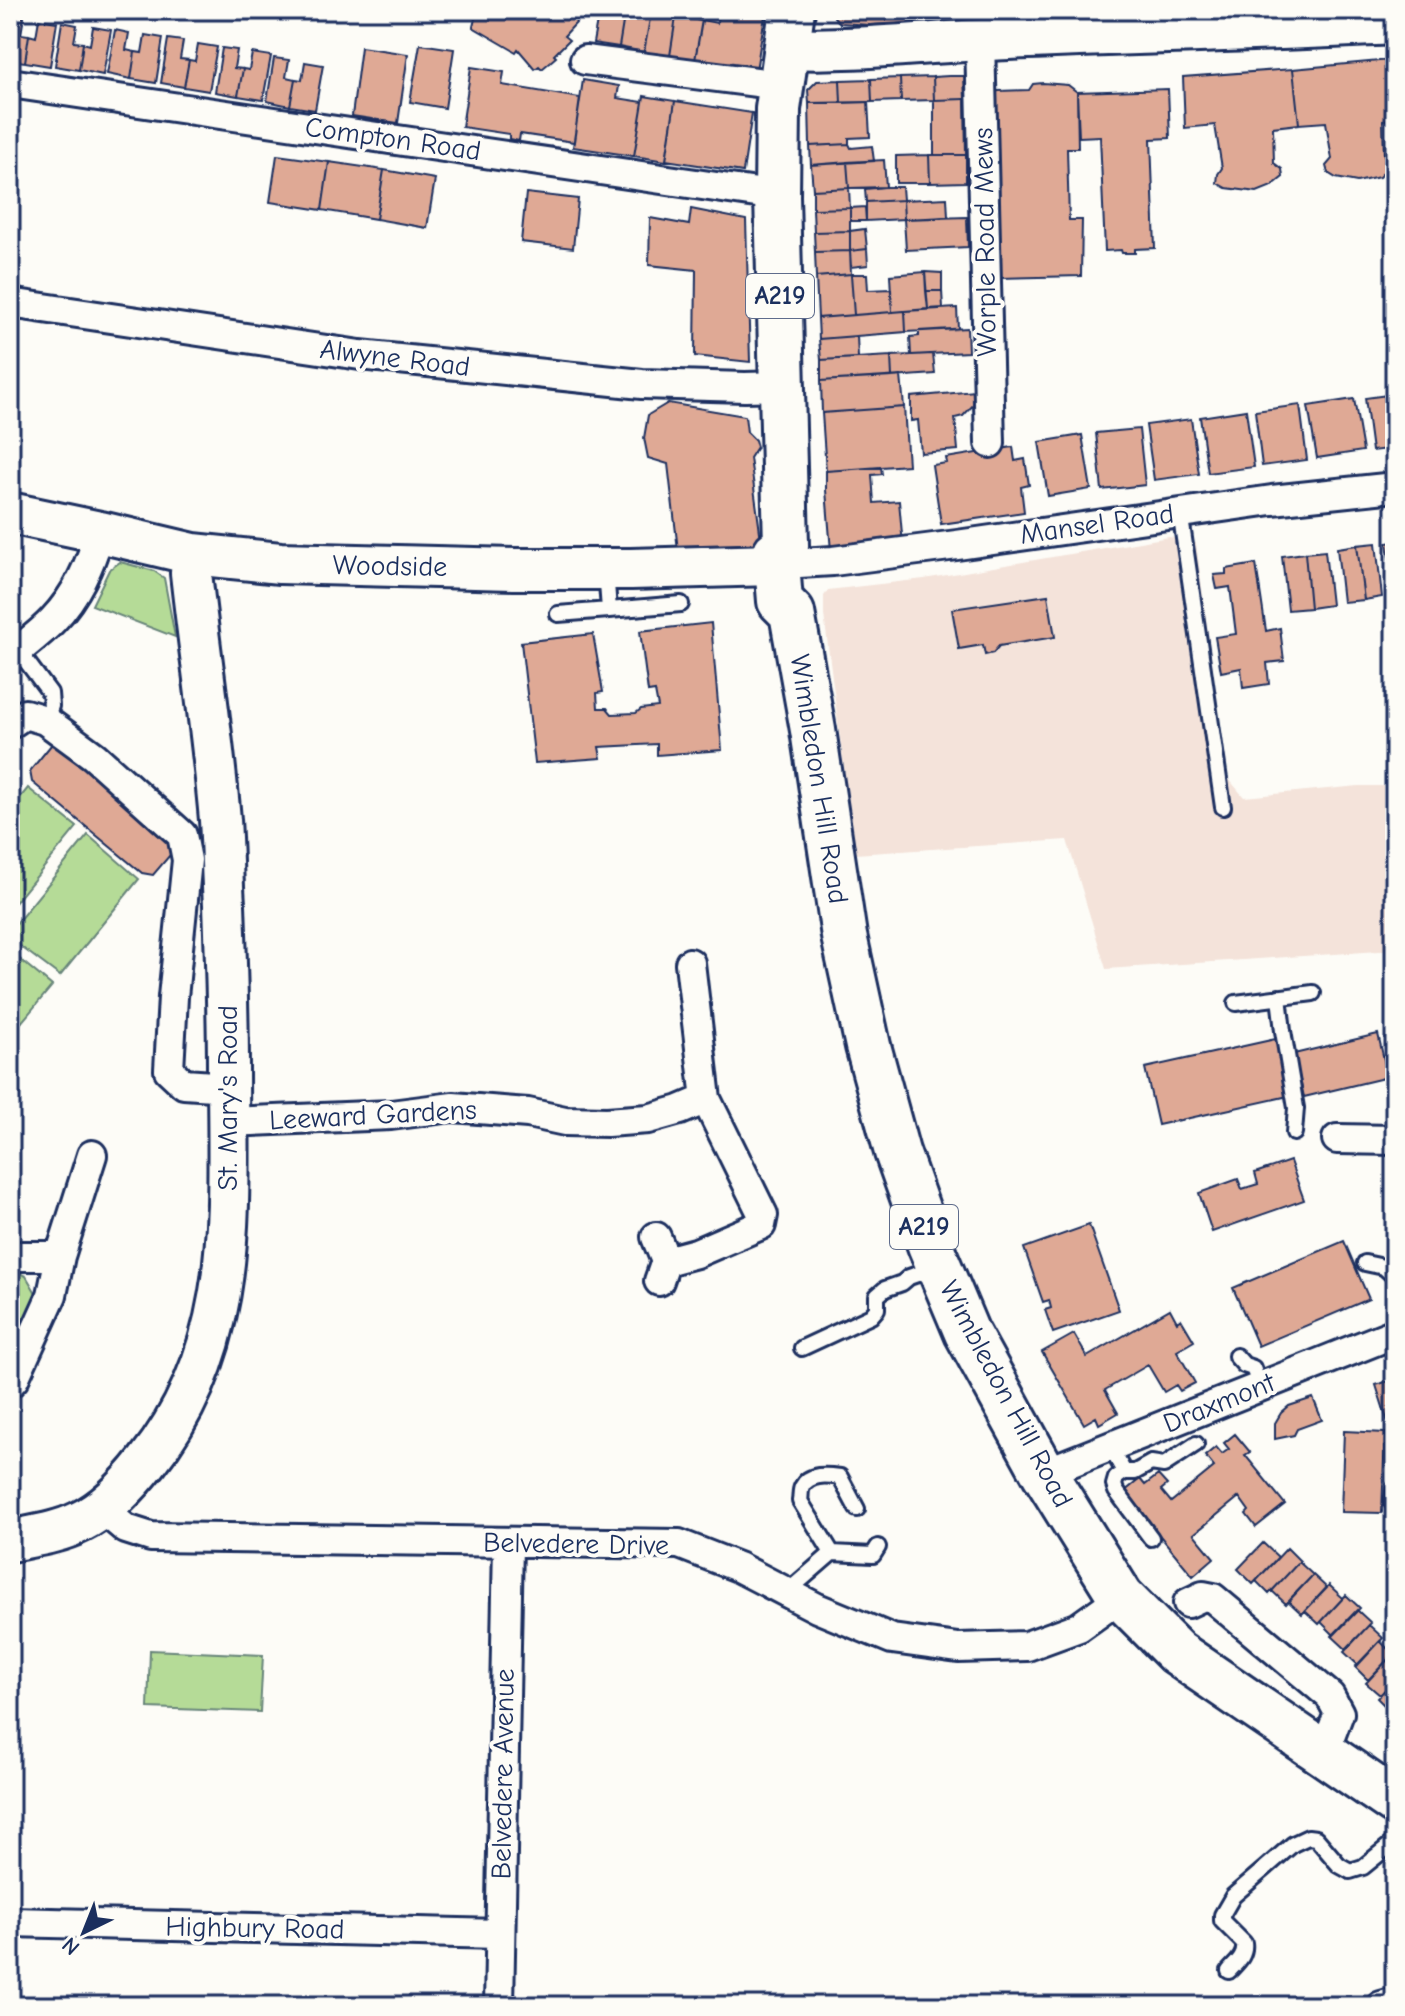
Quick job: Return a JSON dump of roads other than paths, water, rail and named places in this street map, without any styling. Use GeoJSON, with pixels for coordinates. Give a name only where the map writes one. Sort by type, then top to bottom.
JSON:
{"type":"FeatureCollection","features":[{"type":"Feature","properties":{"kind":"main road","name":"Wimbledon Hill Road"},"geometry":{"type":"LineString","coordinates":[[787,48],[777,125],[777,196],[787,558],[801,600],[792,613],[844,936],[868,1046],[897,1152],[967,1333],[1044,1473],[1121,1597],[1177,1653],[1395,1802]]}},
{"type":"Feature","properties":{"kind":"street"},"geometry":{"type":"LineString","coordinates":[[585,60],[787,48],[820,50],[980,40],[1395,24]]}},
{"type":"Feature","properties":{"kind":"street","name":"Worple Road Mews"},"geometry":{"type":"LineString","coordinates":[[980,40],[990,443]]}},
{"type":"Feature","properties":{"kind":"street","name":"Compton Road"},"geometry":{"type":"LineString","coordinates":[[10,83],[777,196]]}},
{"type":"Feature","properties":{"kind":"street","name":"Alwyne Road"},"geometry":{"type":"LineString","coordinates":[[10,303],[360,355],[642,384],[783,386]]}},
{"type":"Feature","properties":{"kind":"street","name":"Mansel Road"},"geometry":{"type":"LineString","coordinates":[[787,558],[833,561],[1180,511],[1395,487]]}},
{"type":"Feature","properties":{"kind":"street","name":"Woodside"},"geometry":{"type":"LineString","coordinates":[[10,513],[193,554],[280,563],[606,569],[787,558]]}},
{"type":"Feature","properties":{"kind":"street"},"geometry":{"type":"LineString","coordinates":[[14,654],[53,620],[78,588],[100,532]]}},
{"type":"Feature","properties":{"kind":"street","name":"St. Mary's Road"},"geometry":{"type":"LineString","coordinates":[[10,1541],[81,1522],[131,1483],[155,1452],[186,1402],[213,1331],[222,1287],[228,1237],[228,1009],[220,823],[191,573],[193,554]]}},
{"type":"Feature","properties":{"kind":"street"},"geometry":{"type":"LineString","coordinates":[[10,724],[25,714],[45,720]]}},
{"type":"Feature","properties":{"kind":"street","name":"Leeward Gardens"},"geometry":{"type":"LineString","coordinates":[[45,720],[94,756],[182,835],[187,860],[169,1070],[184,1084],[228,1105],[391,1115],[453,1107],[528,1113],[565,1121],[648,1119],[706,1099]]}},
{"type":"Feature","properties":{"kind":"street"},"geometry":{"type":"LineString","coordinates":[[660,1260],[696,1253],[761,1225],[763,1215],[706,1099],[685,984]]}},
{"type":"Feature","properties":{"kind":"street"},"geometry":{"type":"LineString","coordinates":[[1337,1139],[1395,1140]]}},
{"type":"Feature","properties":{"kind":"street"},"geometry":{"type":"LineString","coordinates":[[10,1383],[52,1295],[60,1256],[92,1155]]}},
{"type":"Feature","properties":{"kind":"street"},"geometry":{"type":"LineString","coordinates":[[10,1256],[60,1256]]}},
{"type":"Feature","properties":{"kind":"street","name":"Draxmont"},"geometry":{"type":"LineString","coordinates":[[1044,1473],[1395,1333]]}},
{"type":"Feature","properties":{"kind":"street","name":"Belvedere Drive"},"geometry":{"type":"LineString","coordinates":[[101,1508],[126,1529],[151,1537],[679,1544],[738,1567],[817,1608],[892,1639],[958,1648],[1027,1646],[1079,1627],[1121,1597]]}},
{"type":"Feature","properties":{"kind":"street","name":"Belvedere Avenue"},"geometry":{"type":"LineString","coordinates":[[499,2006],[508,1543]]}},
{"type":"Feature","properties":{"kind":"street"},"geometry":{"type":"LineString","coordinates":[[1188,1603],[1203,1596],[1213,1598],[1330,1696],[1339,1713],[1324,1753]]}},
{"type":"Feature","properties":{"kind":"street","name":"Highbury Road"},"geometry":{"type":"LineString","coordinates":[[10,1922],[500,1934]]}},
{"type":"Feature","properties":{"kind":"lane"},"geometry":{"type":"LineString","coordinates":[[1180,511],[1223,807]]}},
{"type":"Feature","properties":{"kind":"lane"},"geometry":{"type":"LineString","coordinates":[[606,569],[609,610]]}},
{"type":"Feature","properties":{"kind":"lane"},"geometry":{"type":"LineString","coordinates":[[558,614],[681,604]]}},
{"type":"Feature","properties":{"kind":"lane"},"geometry":{"type":"LineString","coordinates":[[14,654],[50,693],[51,706],[45,720]]}},
{"type":"Feature","properties":{"kind":"lane"},"geometry":{"type":"LineString","coordinates":[[1236,1003],[1313,993]]}},
{"type":"Feature","properties":{"kind":"lane"},"geometry":{"type":"LineString","coordinates":[[1279,997],[1296,1108],[1294,1133]]}},
{"type":"Feature","properties":{"kind":"lane"},"geometry":{"type":"LineString","coordinates":[[1365,1263],[1384,1267],[1395,1277]]}},
{"type":"Feature","properties":{"kind":"lane"},"geometry":{"type":"LineString","coordinates":[[802,1348],[871,1316],[877,1309],[877,1296],[885,1289],[940,1267]]}},
{"type":"Feature","properties":{"kind":"lane"},"geometry":{"type":"LineString","coordinates":[[1236,1356],[1244,1365],[1253,1368],[1260,1386]]}},
{"type":"Feature","properties":{"kind":"lane"},"geometry":{"type":"LineString","coordinates":[[1151,1538],[1116,1491],[1116,1478],[1151,1463],[1164,1465],[1196,1444]]}},
{"type":"Feature","properties":{"kind":"lane"},"geometry":{"type":"LineString","coordinates":[[1110,1446],[1124,1472]]}},
{"type":"Feature","properties":{"kind":"lane"},"geometry":{"type":"LineString","coordinates":[[832,1553],[800,1501],[802,1487],[810,1478],[826,1474],[840,1477],[857,1509]]}},
{"type":"Feature","properties":{"kind":"lane"},"geometry":{"type":"LineString","coordinates":[[787,1592],[832,1553],[873,1555],[878,1547]]}},
{"type":"Feature","properties":{"kind":"lane"},"geometry":{"type":"LineString","coordinates":[[1229,1971],[1243,1954],[1244,1943],[1222,1921],[1222,1915],[1233,1896],[1293,1844],[1308,1837],[1316,1838],[1339,1865],[1350,1871],[1363,1867],[1395,1841]]}}]}
